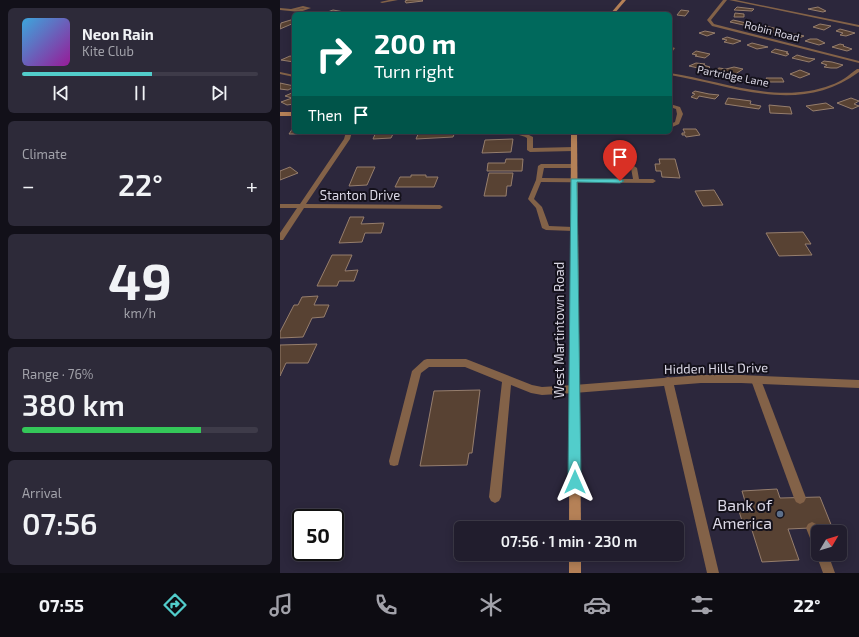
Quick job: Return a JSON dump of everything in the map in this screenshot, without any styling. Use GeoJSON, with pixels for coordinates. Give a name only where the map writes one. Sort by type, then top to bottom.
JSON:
{"type":"FeatureCollection","features":[{"type":"Feature","properties":{"kind":"main road"},"geometry":{"type":"LineString","coordinates":[[614,12],[624,0]]}},
{"type":"Feature","properties":{"kind":"main road"},"geometry":{"type":"LineString","coordinates":[[280,114],[292,114]]}},
{"type":"Feature","properties":{"kind":"main road","name":"West Martintown Road"},"geometry":{"type":"LineString","coordinates":[[574,134],[573,229],[575,521]]}},
{"type":"Feature","properties":{"kind":"main road"},"geometry":{"type":"LineString","coordinates":[[575,561],[575,573]]}},
{"type":"Feature","properties":{"kind":"street"},"geometry":{"type":"LineString","coordinates":[[382,2],[396,0]]}},
{"type":"Feature","properties":{"kind":"street","name":"Robin Road"},"geometry":{"type":"LineString","coordinates":[[725,0],[709,20],[713,25],[859,62]]}},
{"type":"Feature","properties":{"kind":"street"},"geometry":{"type":"LineString","coordinates":[[731,0],[859,26]]}},
{"type":"Feature","properties":{"kind":"street"},"geometry":{"type":"LineString","coordinates":[[280,9],[302,10],[309,7],[293,9]]}},
{"type":"Feature","properties":{"kind":"street","name":"Partridge Lane"},"geometry":{"type":"LineString","coordinates":[[672,74],[750,91],[788,93],[825,89],[834,86],[859,70]]}},
{"type":"Feature","properties":{"kind":"street"},"geometry":{"type":"LineString","coordinates":[[280,73],[292,76]]}},
{"type":"Feature","properties":{"kind":"street"},"geometry":{"type":"LineString","coordinates":[[672,106],[678,108],[680,114],[677,123],[672,125]]}},
{"type":"Feature","properties":{"kind":"street"},"geometry":{"type":"LineString","coordinates":[[280,238],[348,134]]}},
{"type":"Feature","properties":{"kind":"street"},"geometry":{"type":"LineString","coordinates":[[523,134],[530,137],[530,150],[574,149]]}},
{"type":"Feature","properties":{"kind":"street"},"geometry":{"type":"LineString","coordinates":[[573,166],[541,166],[539,180],[531,199],[539,207],[546,228],[573,229]]}},
{"type":"Feature","properties":{"kind":"street"},"geometry":{"type":"LineString","coordinates":[[634,168],[636,181]]}},
{"type":"Feature","properties":{"kind":"street"},"geometry":{"type":"LineString","coordinates":[[539,180],[653,181]]}},
{"type":"Feature","properties":{"kind":"street","name":"Stanton Drive"},"geometry":{"type":"LineString","coordinates":[[280,206],[440,207]]}},
{"type":"Feature","properties":{"kind":"street","name":"Hidden Hills Drive"},"geometry":{"type":"LineString","coordinates":[[394,461],[417,371],[422,365],[427,363],[466,363],[507,381],[542,391],[668,381],[756,380],[859,384]]}},
{"type":"Feature","properties":{"kind":"street"},"geometry":{"type":"LineString","coordinates":[[756,380],[800,498]]}},
{"type":"Feature","properties":{"kind":"street"},"geometry":{"type":"LineString","coordinates":[[495,497],[507,381]]}},
{"type":"Feature","properties":{"kind":"street"},"geometry":{"type":"LineString","coordinates":[[668,381],[713,573]]}},
{"type":"Feature","properties":{"kind":"street"},"geometry":{"type":"LineString","coordinates":[[825,561],[829,573]]}},
{"type":"Feature","properties":{"kind":"building"},"geometry":{"type":"Polygon","coordinates":[[[405,1],[423,1],[406,3],[405,1]]]}},
{"type":"Feature","properties":{"kind":"building"},"geometry":{"type":"Polygon","coordinates":[[[737,7],[754,9],[752,11],[734,10],[737,7]]]}},
{"type":"Feature","properties":{"kind":"building"},"geometry":{"type":"Polygon","coordinates":[[[818,7],[826,11],[823,12],[808,9],[818,7]]]}},
{"type":"Feature","properties":{"kind":"building"},"geometry":{"type":"Polygon","coordinates":[[[333,10],[344,12],[328,12],[333,10]]]}},
{"type":"Feature","properties":{"kind":"building"},"geometry":{"type":"Polygon","coordinates":[[[681,10],[689,11],[685,16],[677,15],[681,10]]]}},
{"type":"Feature","properties":{"kind":"building"},"geometry":{"type":"Polygon","coordinates":[[[735,13],[744,14],[744,17],[734,17],[735,13]]]}},
{"type":"Feature","properties":{"kind":"building"},"geometry":{"type":"Polygon","coordinates":[[[292,20],[292,24],[280,29],[281,23],[292,20]]]}},
{"type":"Feature","properties":{"kind":"building"},"geometry":{"type":"Polygon","coordinates":[[[733,20],[751,24],[748,26],[730,22],[733,20]]]}},
{"type":"Feature","properties":{"kind":"building"},"geometry":{"type":"Polygon","coordinates":[[[820,24],[831,26],[824,30],[813,27],[820,24]]]}},
{"type":"Feature","properties":{"kind":"building"},"geometry":{"type":"Polygon","coordinates":[[[765,26],[782,30],[776,33],[761,28],[765,26]]]}},
{"type":"Feature","properties":{"kind":"building"},"geometry":{"type":"Polygon","coordinates":[[[840,29],[855,33],[846,36],[840,35],[843,33],[836,31],[840,29]]]}},
{"type":"Feature","properties":{"kind":"building"},"geometry":{"type":"Polygon","coordinates":[[[705,31],[715,33],[707,36],[699,33],[705,31]]]}},
{"type":"Feature","properties":{"kind":"building"},"geometry":{"type":"Polygon","coordinates":[[[787,34],[804,36],[797,39],[783,36],[787,34]]]}},
{"type":"Feature","properties":{"kind":"building"},"geometry":{"type":"Polygon","coordinates":[[[727,37],[741,41],[733,44],[724,42],[727,40],[722,39],[727,37]]]}},
{"type":"Feature","properties":{"kind":"building"},"geometry":{"type":"Polygon","coordinates":[[[817,39],[825,43],[819,45],[805,41],[817,39]]]}},
{"type":"Feature","properties":{"kind":"building"},"geometry":{"type":"Polygon","coordinates":[[[752,43],[768,47],[757,49],[747,45],[752,43]]]}},
{"type":"Feature","properties":{"kind":"building"},"geometry":{"type":"Polygon","coordinates":[[[840,44],[852,49],[847,51],[832,47],[840,44]]]}},
{"type":"Feature","properties":{"kind":"building"},"geometry":{"type":"Polygon","coordinates":[[[775,49],[788,52],[786,53],[789,54],[786,56],[771,52],[775,49]]]}},
{"type":"Feature","properties":{"kind":"building"},"geometry":{"type":"Polygon","coordinates":[[[696,51],[710,54],[705,58],[695,56],[697,55],[692,54],[696,51]]]}},
{"type":"Feature","properties":{"kind":"building"},"geometry":{"type":"Polygon","coordinates":[[[797,55],[815,59],[809,62],[792,58],[797,55]]]}},
{"type":"Feature","properties":{"kind":"building"},"geometry":{"type":"Polygon","coordinates":[[[290,56],[292,56],[292,62],[281,60],[290,56]]]}},
{"type":"Feature","properties":{"kind":"building"},"geometry":{"type":"Polygon","coordinates":[[[824,61],[843,65],[837,68],[824,67],[827,65],[821,63],[824,61]]]}},
{"type":"Feature","properties":{"kind":"building"},"geometry":{"type":"Polygon","coordinates":[[[696,63],[705,64],[703,65],[710,67],[707,70],[689,66],[696,63]]]}},
{"type":"Feature","properties":{"kind":"building"},"geometry":{"type":"Polygon","coordinates":[[[734,67],[743,69],[734,75],[715,70],[719,68],[726,69],[734,67]]]}},
{"type":"Feature","properties":{"kind":"building"},"geometry":{"type":"Polygon","coordinates":[[[800,70],[810,74],[800,78],[790,74],[800,70]]]}},
{"type":"Feature","properties":{"kind":"building"},"geometry":{"type":"Polygon","coordinates":[[[766,78],[782,78],[784,82],[765,82],[764,80],[767,80],[766,78]]]}},
{"type":"Feature","properties":{"kind":"building"},"geometry":{"type":"Polygon","coordinates":[[[280,83],[292,86],[292,88],[288,90],[280,89],[280,83]]]}},
{"type":"Feature","properties":{"kind":"building"},"geometry":{"type":"Polygon","coordinates":[[[695,91],[719,95],[715,99],[699,96],[697,99],[691,97],[695,94],[692,93],[695,91]]]}},
{"type":"Feature","properties":{"kind":"building"},"geometry":{"type":"Polygon","coordinates":[[[292,93],[292,98],[285,96],[292,93]]]}},
{"type":"Feature","properties":{"kind":"building"},"geometry":{"type":"Polygon","coordinates":[[[292,98],[292,104],[287,105],[281,102],[292,98]]]}},
{"type":"Feature","properties":{"kind":"building"},"geometry":{"type":"Polygon","coordinates":[[[728,98],[751,101],[750,104],[761,106],[759,109],[725,104],[728,98]]]}},
{"type":"Feature","properties":{"kind":"building"},"geometry":{"type":"Polygon","coordinates":[[[851,98],[859,101],[854,104],[859,106],[852,109],[837,103],[851,98]]]}},
{"type":"Feature","properties":{"kind":"building"},"geometry":{"type":"Polygon","coordinates":[[[826,103],[834,108],[813,111],[806,106],[826,103]]]}},
{"type":"Feature","properties":{"kind":"building"},"geometry":{"type":"Polygon","coordinates":[[[769,105],[790,107],[792,114],[770,113],[769,105]]]}},
{"type":"Feature","properties":{"kind":"building"},"geometry":{"type":"Polygon","coordinates":[[[683,129],[696,129],[700,135],[686,137],[685,135],[682,135],[682,133],[685,133],[683,129]]]}},
{"type":"Feature","properties":{"kind":"building"},"geometry":{"type":"Polygon","coordinates":[[[375,134],[393,134],[391,138],[373,139],[375,134]]]}},
{"type":"Feature","properties":{"kind":"building"},"geometry":{"type":"Polygon","coordinates":[[[418,134],[454,134],[453,137],[416,139],[418,134]]]}},
{"type":"Feature","properties":{"kind":"building"},"geometry":{"type":"Polygon","coordinates":[[[513,139],[511,152],[482,153],[485,140],[513,139]]]}},
{"type":"Feature","properties":{"kind":"building"},"geometry":{"type":"Polygon","coordinates":[[[506,159],[523,159],[522,171],[487,171],[488,163],[505,163],[506,159]]]}},
{"type":"Feature","properties":{"kind":"building"},"geometry":{"type":"Polygon","coordinates":[[[659,159],[675,159],[680,178],[662,177],[661,171],[656,171],[655,164],[660,164],[659,159]]]}},
{"type":"Feature","properties":{"kind":"building"},"geometry":{"type":"Polygon","coordinates":[[[290,167],[298,173],[280,180],[280,171],[290,167]]]}},
{"type":"Feature","properties":{"kind":"building"},"geometry":{"type":"Polygon","coordinates":[[[357,167],[375,167],[367,185],[349,186],[357,167]]]}},
{"type":"Feature","properties":{"kind":"building"},"geometry":{"type":"Polygon","coordinates":[[[489,173],[513,173],[511,186],[507,186],[506,196],[484,196],[489,173]]]}},
{"type":"Feature","properties":{"kind":"building"},"geometry":{"type":"Polygon","coordinates":[[[411,175],[438,177],[434,187],[395,187],[400,177],[411,177],[411,175]]]}},
{"type":"Feature","properties":{"kind":"building"},"geometry":{"type":"Polygon","coordinates":[[[714,190],[723,205],[703,206],[695,191],[714,190]]]}},
{"type":"Feature","properties":{"kind":"building"},"geometry":{"type":"Polygon","coordinates":[[[350,217],[364,217],[361,224],[384,223],[381,233],[365,233],[362,242],[339,243],[350,217]]]}},
{"type":"Feature","properties":{"kind":"building"},"geometry":{"type":"Polygon","coordinates":[[[803,232],[811,244],[805,244],[812,255],[779,256],[766,233],[803,232]]]}},
{"type":"Feature","properties":{"kind":"building"},"geometry":{"type":"Polygon","coordinates":[[[332,255],[352,255],[345,271],[358,270],[354,281],[339,281],[337,286],[317,286],[332,255]]]}},
{"type":"Feature","properties":{"kind":"building"},"geometry":{"type":"Polygon","coordinates":[[[318,296],[314,305],[329,305],[324,317],[312,318],[303,337],[280,338],[280,332],[294,305],[298,305],[302,297],[318,296]]]}},
{"type":"Feature","properties":{"kind":"building"},"geometry":{"type":"Polygon","coordinates":[[[317,344],[308,363],[286,363],[280,376],[280,345],[317,344]]]}},
{"type":"Feature","properties":{"kind":"building"},"geometry":{"type":"Polygon","coordinates":[[[480,390],[472,453],[469,453],[467,465],[420,466],[434,391],[480,390]]]}},
{"type":"Feature","properties":{"kind":"building"},"geometry":{"type":"Polygon","coordinates":[[[777,489],[780,498],[820,497],[831,525],[811,525],[811,528],[788,529],[799,560],[762,562],[750,524],[743,524],[738,508],[747,508],[742,491],[777,489]]]}},
{"type":"Feature","properties":{"kind":"place","name":"Bank of America"},"geometry":{"type":"Point","coordinates":[780,514]}},
{"type":"Feature","properties":{"kind":"route"},"geometry":{"type":"LineString","coordinates":[[575,482],[573,180],[620,181]]}}]}
